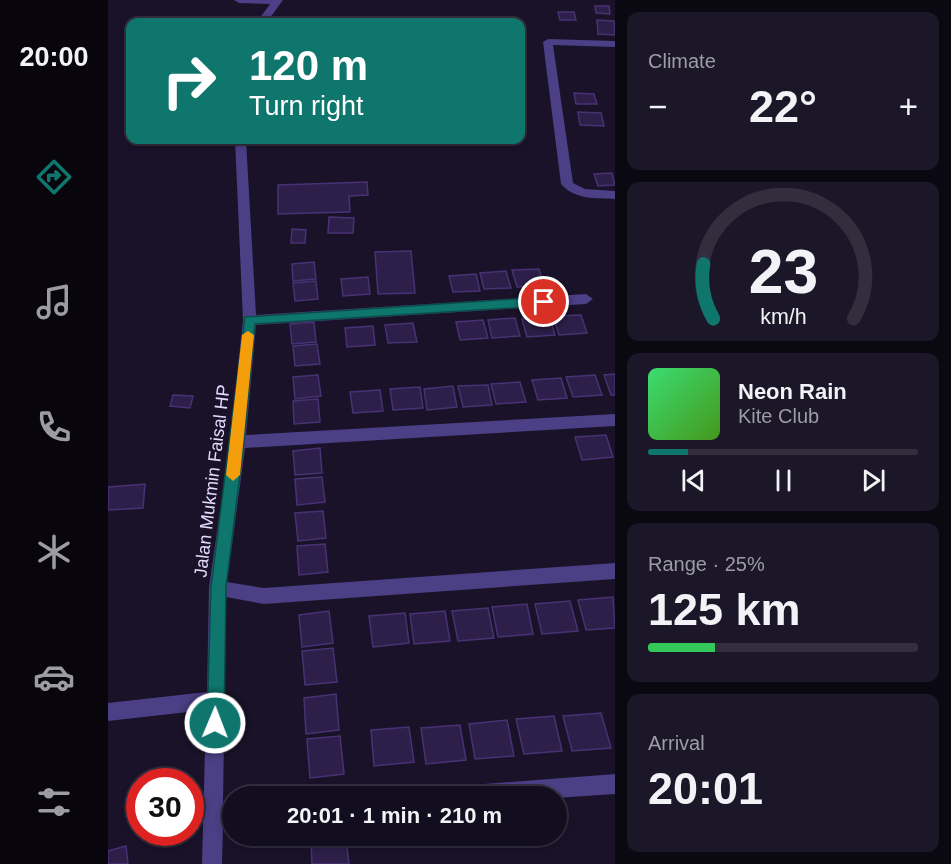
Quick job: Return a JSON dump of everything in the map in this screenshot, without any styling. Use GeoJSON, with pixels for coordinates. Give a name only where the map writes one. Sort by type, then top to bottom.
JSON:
{"type":"FeatureCollection","features":[{"type":"Feature","properties":{"kind":"street"},"geometry":{"type":"LineString","coordinates":[[239,0],[277,1]]}},
{"type":"Feature","properties":{"kind":"street"},"geometry":{"type":"LineString","coordinates":[[265,18],[277,1]]}},
{"type":"Feature","properties":{"kind":"street"},"geometry":{"type":"LineString","coordinates":[[615,44],[548,42],[567,184],[574,191],[584,194],[615,195]]}},
{"type":"Feature","properties":{"kind":"street","name":"Jalan Mukmin Faisal HP"},"geometry":{"type":"LineString","coordinates":[[222,798],[216,700],[218,587],[238,442],[250,320],[240,144]]}},
{"type":"Feature","properties":{"kind":"street"},"geometry":{"type":"LineString","coordinates":[[250,320],[586,299]]}},
{"type":"Feature","properties":{"kind":"street"},"geometry":{"type":"LineString","coordinates":[[238,442],[615,420]]}},
{"type":"Feature","properties":{"kind":"street"},"geometry":{"type":"LineString","coordinates":[[218,587],[243,594],[264,596],[615,571]]}},
{"type":"Feature","properties":{"kind":"street"},"geometry":{"type":"LineString","coordinates":[[108,712],[216,700]]}},
{"type":"Feature","properties":{"kind":"street"},"geometry":{"type":"LineString","coordinates":[[567,788],[615,784]]}},
{"type":"Feature","properties":{"kind":"street","name":"Jalan Mukmin Faisal HP"},"geometry":{"type":"LineString","coordinates":[[212,864],[222,819]]}},
{"type":"Feature","properties":{"kind":"building"},"geometry":{"type":"Polygon","coordinates":[[[595,6],[609,6],[610,14],[596,13],[595,6]]]}},
{"type":"Feature","properties":{"kind":"building"},"geometry":{"type":"Polygon","coordinates":[[[558,12],[574,12],[576,20],[560,20],[558,12]]]}},
{"type":"Feature","properties":{"kind":"building"},"geometry":{"type":"Polygon","coordinates":[[[597,20],[614,21],[615,35],[598,34],[597,20]]]}},
{"type":"Feature","properties":{"kind":"building"},"geometry":{"type":"Polygon","coordinates":[[[574,93],[594,94],[597,104],[576,104],[574,93]]]}},
{"type":"Feature","properties":{"kind":"building"},"geometry":{"type":"Polygon","coordinates":[[[578,112],[601,113],[604,126],[580,125],[578,112]]]}},
{"type":"Feature","properties":{"kind":"building"},"geometry":{"type":"Polygon","coordinates":[[[612,173],[615,185],[598,186],[594,174],[612,173]]]}},
{"type":"Feature","properties":{"kind":"building"},"geometry":{"type":"Polygon","coordinates":[[[367,182],[368,195],[349,196],[350,212],[278,214],[278,185],[367,182]]]}},
{"type":"Feature","properties":{"kind":"building"},"geometry":{"type":"Polygon","coordinates":[[[329,217],[354,218],[353,233],[328,233],[329,217]]]}},
{"type":"Feature","properties":{"kind":"building"},"geometry":{"type":"Polygon","coordinates":[[[292,229],[306,230],[305,243],[291,243],[292,229]]]}},
{"type":"Feature","properties":{"kind":"building"},"geometry":{"type":"Polygon","coordinates":[[[411,251],[415,293],[378,294],[375,252],[411,251]]]}},
{"type":"Feature","properties":{"kind":"building"},"geometry":{"type":"Polygon","coordinates":[[[314,262],[316,279],[293,281],[292,264],[314,262]]]}},
{"type":"Feature","properties":{"kind":"building"},"geometry":{"type":"Polygon","coordinates":[[[539,269],[544,285],[517,287],[512,270],[539,269]]]}},
{"type":"Feature","properties":{"kind":"building"},"geometry":{"type":"Polygon","coordinates":[[[506,271],[511,288],[484,289],[480,273],[506,271]]]}},
{"type":"Feature","properties":{"kind":"building"},"geometry":{"type":"Polygon","coordinates":[[[476,274],[480,291],[453,292],[449,276],[476,274]]]}},
{"type":"Feature","properties":{"kind":"building"},"geometry":{"type":"Polygon","coordinates":[[[368,277],[370,294],[343,296],[341,279],[368,277]]]}},
{"type":"Feature","properties":{"kind":"building"},"geometry":{"type":"Polygon","coordinates":[[[316,281],[318,299],[295,301],[293,283],[316,281]]]}},
{"type":"Feature","properties":{"kind":"building"},"geometry":{"type":"Polygon","coordinates":[[[581,315],[587,333],[559,335],[553,316],[581,315]]]}},
{"type":"Feature","properties":{"kind":"building"},"geometry":{"type":"Polygon","coordinates":[[[550,317],[555,335],[527,337],[522,319],[550,317]]]}},
{"type":"Feature","properties":{"kind":"building"},"geometry":{"type":"Polygon","coordinates":[[[515,318],[520,336],[492,338],[488,320],[515,318]]]}},
{"type":"Feature","properties":{"kind":"building"},"geometry":{"type":"Polygon","coordinates":[[[483,320],[488,338],[460,340],[456,322],[483,320]]]}},
{"type":"Feature","properties":{"kind":"building"},"geometry":{"type":"Polygon","coordinates":[[[314,322],[316,342],[292,344],[290,324],[314,322]]]}},
{"type":"Feature","properties":{"kind":"building"},"geometry":{"type":"Polygon","coordinates":[[[413,323],[417,342],[388,343],[385,325],[413,323]]]}},
{"type":"Feature","properties":{"kind":"building"},"geometry":{"type":"Polygon","coordinates":[[[373,326],[375,345],[347,347],[345,328],[373,326]]]}},
{"type":"Feature","properties":{"kind":"building"},"geometry":{"type":"Polygon","coordinates":[[[317,344],[320,364],[295,366],[293,346],[317,344]]]}},
{"type":"Feature","properties":{"kind":"building"},"geometry":{"type":"Polygon","coordinates":[[[615,374],[615,395],[611,395],[604,375],[615,374]]]}},
{"type":"Feature","properties":{"kind":"building"},"geometry":{"type":"Polygon","coordinates":[[[318,375],[321,396],[295,399],[293,377],[318,375]]]}},
{"type":"Feature","properties":{"kind":"building"},"geometry":{"type":"Polygon","coordinates":[[[595,375],[602,395],[573,397],[566,377],[595,375]]]}},
{"type":"Feature","properties":{"kind":"building"},"geometry":{"type":"Polygon","coordinates":[[[561,378],[567,398],[538,400],[532,380],[561,378]]]}},
{"type":"Feature","properties":{"kind":"building"},"geometry":{"type":"Polygon","coordinates":[[[520,382],[526,402],[496,404],[491,384],[520,382]]]}},
{"type":"Feature","properties":{"kind":"building"},"geometry":{"type":"Polygon","coordinates":[[[488,385],[492,405],[463,407],[458,386],[488,385]]]}},
{"type":"Feature","properties":{"kind":"building"},"geometry":{"type":"Polygon","coordinates":[[[453,386],[457,407],[427,410],[424,389],[453,386]]]}},
{"type":"Feature","properties":{"kind":"building"},"geometry":{"type":"Polygon","coordinates":[[[420,387],[423,408],[393,410],[390,389],[420,387]]]}},
{"type":"Feature","properties":{"kind":"building"},"geometry":{"type":"Polygon","coordinates":[[[380,390],[383,411],[353,413],[350,392],[380,390]]]}},
{"type":"Feature","properties":{"kind":"building"},"geometry":{"type":"Polygon","coordinates":[[[173,395],[193,396],[190,408],[170,406],[173,395]]]}},
{"type":"Feature","properties":{"kind":"building"},"geometry":{"type":"Polygon","coordinates":[[[318,399],[320,422],[294,424],[293,401],[318,399]]]}},
{"type":"Feature","properties":{"kind":"building"},"geometry":{"type":"Polygon","coordinates":[[[606,435],[613,457],[582,460],[575,437],[606,435]]]}},
{"type":"Feature","properties":{"kind":"building"},"geometry":{"type":"Polygon","coordinates":[[[320,448],[322,473],[295,475],[293,451],[320,448]]]}},
{"type":"Feature","properties":{"kind":"building"},"geometry":{"type":"Polygon","coordinates":[[[322,477],[325,502],[297,505],[295,479],[322,477]]]}},
{"type":"Feature","properties":{"kind":"building"},"geometry":{"type":"Polygon","coordinates":[[[145,484],[143,508],[108,510],[108,487],[145,484]]]}},
{"type":"Feature","properties":{"kind":"building"},"geometry":{"type":"Polygon","coordinates":[[[323,511],[326,538],[298,541],[295,513],[323,511]]]}},
{"type":"Feature","properties":{"kind":"building"},"geometry":{"type":"Polygon","coordinates":[[[325,544],[328,572],[299,575],[297,546],[325,544]]]}},
{"type":"Feature","properties":{"kind":"building"},"geometry":{"type":"Polygon","coordinates":[[[613,597],[615,628],[586,630],[578,600],[613,597]]]}},
{"type":"Feature","properties":{"kind":"building"},"geometry":{"type":"Polygon","coordinates":[[[570,601],[578,631],[542,634],[535,604],[570,601]]]}},
{"type":"Feature","properties":{"kind":"building"},"geometry":{"type":"Polygon","coordinates":[[[527,604],[533,634],[498,637],[492,607],[527,604]]]}},
{"type":"Feature","properties":{"kind":"building"},"geometry":{"type":"Polygon","coordinates":[[[488,608],[494,638],[458,641],[452,611],[488,608]]]}},
{"type":"Feature","properties":{"kind":"building"},"geometry":{"type":"Polygon","coordinates":[[[329,611],[333,643],[302,647],[299,615],[329,611]]]}},
{"type":"Feature","properties":{"kind":"building"},"geometry":{"type":"Polygon","coordinates":[[[445,611],[450,641],[414,644],[410,614],[445,611]]]}},
{"type":"Feature","properties":{"kind":"building"},"geometry":{"type":"Polygon","coordinates":[[[405,613],[409,643],[373,647],[369,616],[405,613]]]}},
{"type":"Feature","properties":{"kind":"building"},"geometry":{"type":"Polygon","coordinates":[[[333,648],[337,682],[305,685],[302,651],[333,648]]]}},
{"type":"Feature","properties":{"kind":"building"},"geometry":{"type":"Polygon","coordinates":[[[336,694],[339,730],[306,734],[304,698],[336,694]]]}},
{"type":"Feature","properties":{"kind":"building"},"geometry":{"type":"Polygon","coordinates":[[[601,713],[611,748],[572,751],[563,716],[601,713]]]}},
{"type":"Feature","properties":{"kind":"building"},"geometry":{"type":"Polygon","coordinates":[[[554,716],[562,751],[524,754],[516,719],[554,716]]]}},
{"type":"Feature","properties":{"kind":"building"},"geometry":{"type":"Polygon","coordinates":[[[507,720],[514,756],[475,759],[469,724],[507,720]]]}},
{"type":"Feature","properties":{"kind":"building"},"geometry":{"type":"Polygon","coordinates":[[[460,725],[466,760],[426,764],[421,728],[460,725]]]}},
{"type":"Feature","properties":{"kind":"building"},"geometry":{"type":"Polygon","coordinates":[[[409,727],[414,762],[374,766],[371,730],[409,727]]]}},
{"type":"Feature","properties":{"kind":"building"},"geometry":{"type":"Polygon","coordinates":[[[340,736],[344,774],[310,778],[307,739],[340,736]]]}},
{"type":"Feature","properties":{"kind":"building"},"geometry":{"type":"Polygon","coordinates":[[[126,846],[128,864],[108,864],[108,851],[126,846]]]}},
{"type":"Feature","properties":{"kind":"building"},"geometry":{"type":"Polygon","coordinates":[[[311,846],[347,846],[349,864],[312,864],[311,846]]]}},
{"type":"Feature","properties":{"kind":"slow traffic"},"geometry":{"type":"LineString","coordinates":[[233,475],[248,335]]}},
{"type":"Feature","properties":{"kind":"route"},"geometry":{"type":"LineString","coordinates":[[215,723],[218,587],[238,442],[250,320],[544,302]]}}]}
